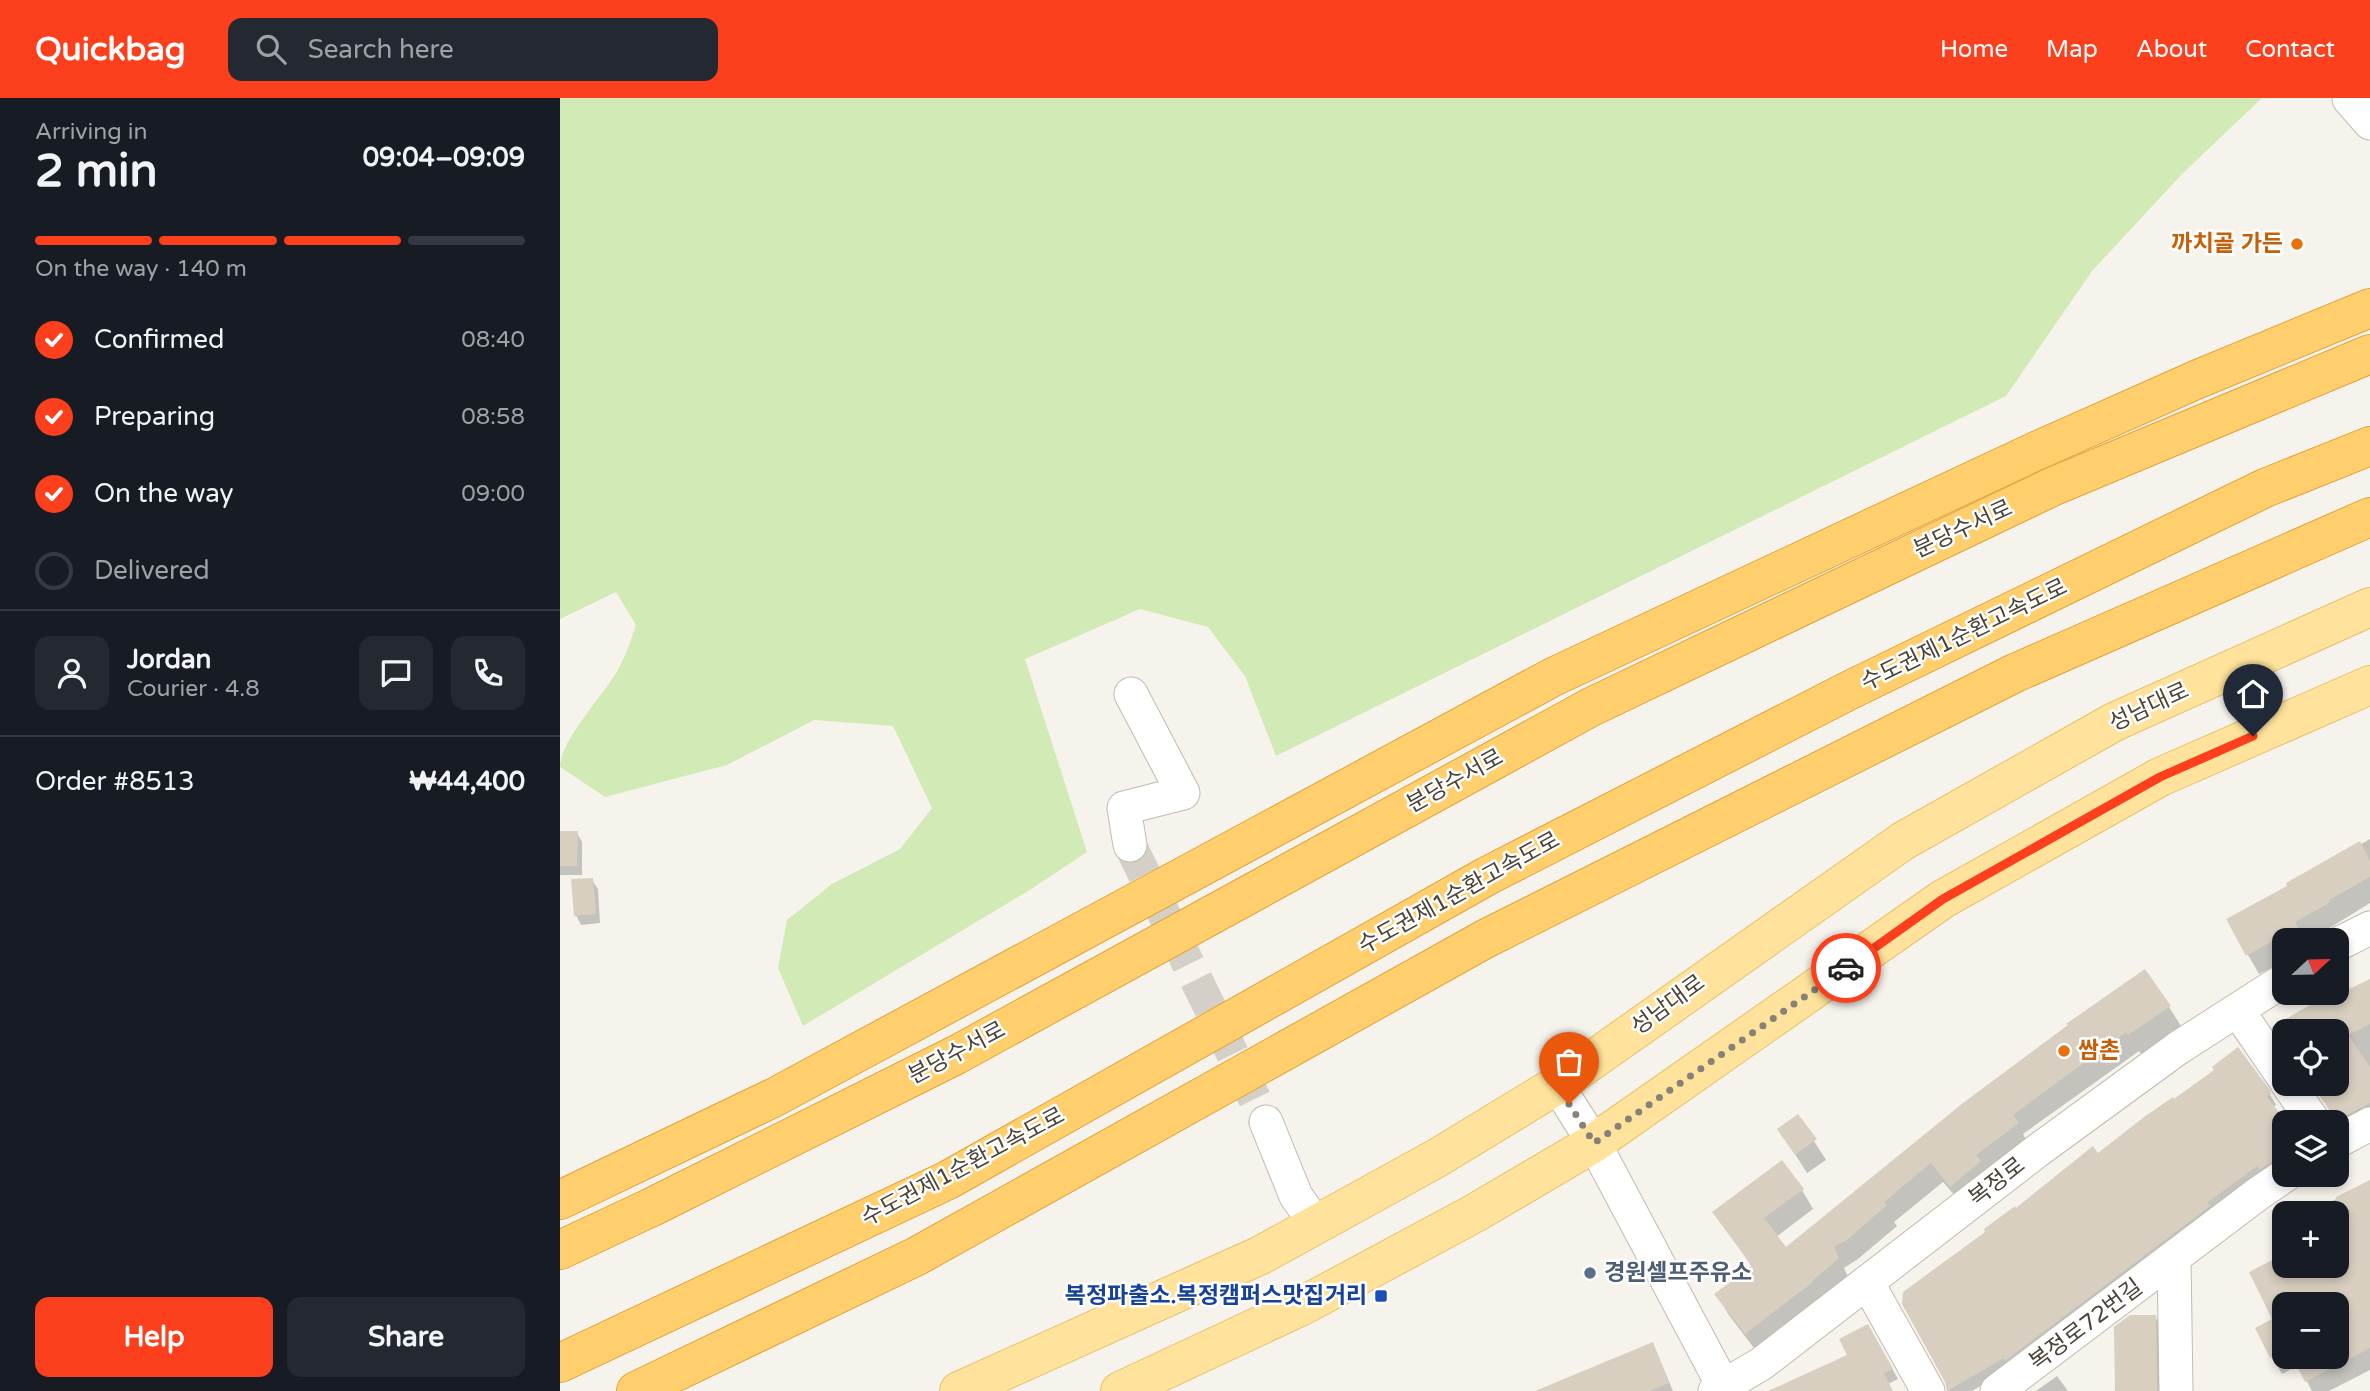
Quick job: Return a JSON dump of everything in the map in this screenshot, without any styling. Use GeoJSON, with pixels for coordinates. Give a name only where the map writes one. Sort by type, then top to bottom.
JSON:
{"type":"FeatureCollection","features":[{"type":"Feature","properties":{"kind":"highway","name":"분당수서로"},"geometry":{"type":"LineString","coordinates":[[560,1200],[775,1097],[1553,677],[2036,451],[2198,379],[2370,308]]}},
{"type":"Feature","properties":{"kind":"highway","name":"분당수서로"},"geometry":{"type":"LineString","coordinates":[[560,1250],[956,1055],[1591,707],[2054,486],[2370,354]]}},
{"type":"Feature","properties":{"kind":"highway","name":"수도권제1순환고속도로"},"geometry":{"type":"LineString","coordinates":[[560,1363],[948,1180],[1486,876],[1823,704],[2265,488],[2370,446]]}},
{"type":"Feature","properties":{"kind":"highway"},"geometry":{"type":"LineString","coordinates":[[636,1391],[917,1256],[1497,932],[2015,673],[2370,517]]}},
{"type":"Feature","properties":{"kind":"main road","name":"성남대로"},"geometry":{"type":"LineString","coordinates":[[959,1391],[1261,1255],[1437,1158],[1557,1085],[1903,841],[2114,722],[2370,607]]}},
{"type":"Feature","properties":{"kind":"main road"},"geometry":{"type":"LineString","coordinates":[[1120,1391],[1304,1305],[1475,1213],[1594,1143],[1943,899],[2160,777],[2370,685]]}},
{"type":"Feature","properties":{"kind":"street"},"geometry":{"type":"LineString","coordinates":[[1130,845],[1124,808],[1183,793],[1131,694]]}},
{"type":"Feature","properties":{"kind":"street"},"geometry":{"type":"LineString","coordinates":[[2349,938],[2370,928]]}},
{"type":"Feature","properties":{"kind":"street","name":"복정로"},"geometry":{"type":"LineString","coordinates":[[1722,1390],[1761,1364],[2037,1151],[2156,1064],[2272,988]]}},
{"type":"Feature","properties":{"kind":"street"},"geometry":{"type":"LineString","coordinates":[[2238,1012],[2272,1061]]}},
{"type":"Feature","properties":{"kind":"street"},"geometry":{"type":"LineString","coordinates":[[1557,1085],[1594,1143],[1722,1390]]}},
{"type":"Feature","properties":{"kind":"street"},"geometry":{"type":"LineString","coordinates":[[1266,1122],[1297,1196],[1315,1223]]}},
{"type":"Feature","properties":{"kind":"street"},"geometry":{"type":"LineString","coordinates":[[2349,1135],[2370,1124]]}},
{"type":"Feature","properties":{"kind":"street","name":"복정로72번길"},"geometry":{"type":"LineString","coordinates":[[1997,1391],[2272,1185]]}},
{"type":"Feature","properties":{"kind":"street","name":"복정로72번길"},"geometry":{"type":"LineString","coordinates":[[2174,1258],[2176,1391]]}},
{"type":"Feature","properties":{"kind":"street"},"geometry":{"type":"LineString","coordinates":[[1867,1282],[1928,1391]]}},
{"type":"Feature","properties":{"kind":"green space"},"geometry":{"type":"Polygon","coordinates":[[[560,98],[2262,98],[2183,173],[2092,271],[2006,396],[1276,756],[1245,676],[1208,627],[1140,609],[1025,659],[1087,852],[1028,891],[803,1026],[778,968],[787,920],[832,884],[900,849],[932,808],[893,726],[814,720],[727,765],[605,797],[560,767],[568,743],[620,666],[636,625],[616,592],[560,619],[560,98]]]}},
{"type":"Feature","properties":{"kind":"building"},"geometry":{"type":"Polygon","coordinates":[[[560,831],[578,831],[577,866],[560,866],[560,831]]]}},
{"type":"Feature","properties":{"kind":"building"},"geometry":{"type":"Polygon","coordinates":[[[2360,841],[2370,861],[2370,877],[2295,922],[2296,928],[2272,928],[2272,942],[2246,956],[2226,919],[2287,886],[2286,883],[2360,841]]]}},
{"type":"Feature","properties":{"kind":"building"},"geometry":{"type":"Polygon","coordinates":[[[593,878],[596,914],[574,916],[571,879],[593,878]]]}},
{"type":"Feature","properties":{"kind":"building"},"geometry":{"type":"Polygon","coordinates":[[[2145,969],[2171,1006],[2128,1035],[2126,1032],[2013,1115],[2019,1123],[1976,1155],[1981,1161],[1950,1187],[1931,1163],[1884,1202],[1887,1205],[1847,1240],[1834,1247],[1839,1258],[1813,1282],[1745,1334],[1714,1294],[1752,1266],[1712,1212],[1782,1160],[1804,1189],[1764,1218],[1786,1247],[1963,1103],[2068,1025],[2066,1024],[2145,969]]]}},
{"type":"Feature","properties":{"kind":"building"},"geometry":{"type":"Polygon","coordinates":[[[2370,979],[2370,1024],[2349,1034],[2349,1019],[2286,1019],[2310,1005],[2349,1005],[2349,989],[2370,979]]]}},
{"type":"Feature","properties":{"kind":"building"},"geometry":{"type":"Polygon","coordinates":[[[2349,1036],[2370,1067],[2370,1103],[2349,1114],[2349,1110],[2329,1110],[2320,1096],[2349,1096],[2349,1036]]]}},
{"type":"Feature","properties":{"kind":"building"},"geometry":{"type":"Polygon","coordinates":[[[2238,1047],[2270,1090],[2271,1094],[2267,1097],[2277,1110],[2272,1110],[2272,1162],[2260,1169],[2257,1166],[2207,1203],[2210,1206],[2005,1361],[2004,1358],[1947,1391],[1945,1382],[1902,1304],[1903,1292],[1985,1232],[1984,1229],[2015,1206],[2016,1208],[2093,1146],[2098,1153],[2144,1117],[2214,1070],[2212,1067],[2238,1047]]]}},
{"type":"Feature","properties":{"kind":"building"},"geometry":{"type":"Polygon","coordinates":[[[1798,1114],[1817,1139],[1795,1155],[1777,1129],[1798,1114]]]}},
{"type":"Feature","properties":{"kind":"building"},"geometry":{"type":"Polygon","coordinates":[[[2370,1180],[2370,1348],[2349,1359],[2349,1292],[2272,1292],[2272,1319],[2249,1272],[2272,1260],[2272,1278],[2349,1278],[2349,1201],[2336,1201],[2336,1197],[2370,1180]]]}},
{"type":"Feature","properties":{"kind":"building"},"geometry":{"type":"Polygon","coordinates":[[[2130,1315],[2156,1315],[2157,1391],[2115,1391],[2114,1327],[2130,1315]]]}},
{"type":"Feature","properties":{"kind":"building"},"geometry":{"type":"Polygon","coordinates":[[[2272,1319],[2272,1357],[2270,1358],[2255,1328],[2272,1319]]]}},
{"type":"Feature","properties":{"kind":"building"},"geometry":{"type":"Polygon","coordinates":[[[1868,1324],[1893,1369],[1884,1373],[1893,1391],[1768,1391],[1847,1355],[1839,1339],[1868,1324]]]}},
{"type":"Feature","properties":{"kind":"building"},"geometry":{"type":"Polygon","coordinates":[[[1653,1342],[1669,1383],[1649,1391],[1535,1391],[1653,1342]]]}},
{"type":"Feature","properties":{"kind":"building"},"geometry":{"type":"Polygon","coordinates":[[[2298,1369],[2330,1369],[2305,1382],[2298,1369]]]}},
{"type":"Feature","properties":{"kind":"tunnel"},"geometry":{"type":"LineString","coordinates":[[1130,845],[1266,1122]]}},
{"type":"Feature","properties":{"kind":"way so far"},"geometry":{"type":"LineString","coordinates":[[1569,1104],[1594,1143],[1846,968]]}},
{"type":"Feature","properties":{"kind":"place","name":"까치골 가든"},"geometry":{"type":"Point","coordinates":[2297,244]}},
{"type":"Feature","properties":{"kind":"place","name":"쌈촌"},"geometry":{"type":"Point","coordinates":[2064,1051]}},
{"type":"Feature","properties":{"kind":"place","name":"경원셀프주유소"},"geometry":{"type":"Point","coordinates":[1590,1273]}},
{"type":"Feature","properties":{"kind":"place","name":"복정파출소.복정캠퍼스맛집거리"},"geometry":{"type":"Point","coordinates":[1381,1296]}},
{"type":"Feature","properties":{"kind":"route"},"geometry":{"type":"LineString","coordinates":[[1846,968],[1943,899],[2160,777],[2253,736]]}}]}
